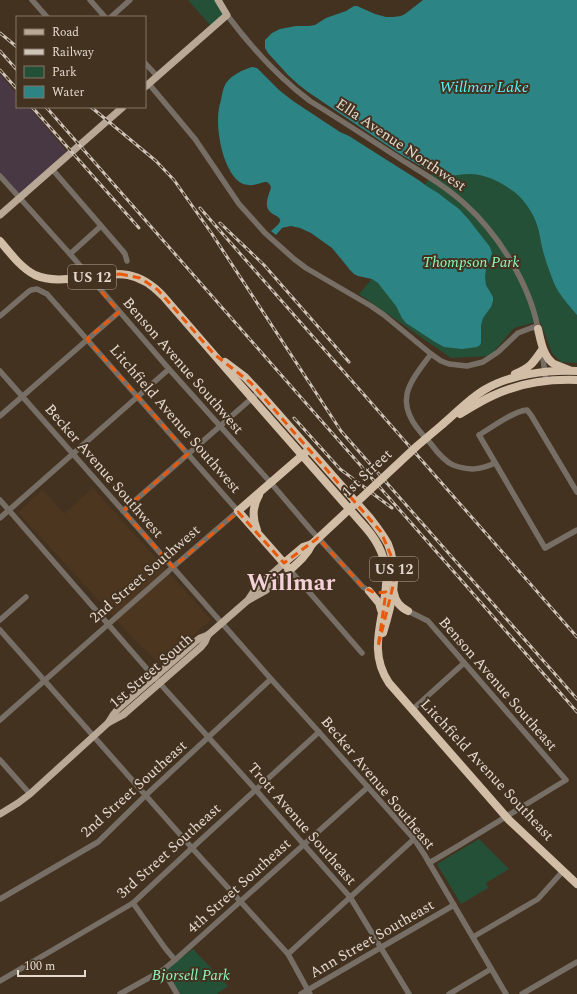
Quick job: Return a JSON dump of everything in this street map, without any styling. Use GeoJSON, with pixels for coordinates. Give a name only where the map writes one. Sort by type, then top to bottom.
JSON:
{"type":"FeatureCollection","features":[{"type":"Feature","properties":{"kind":"highway","name":"US 12"},"geometry":{"type":"LineString","coordinates":[[0,241],[24,268],[36,275],[49,279],[63,280],[113,274],[127,275],[140,278],[149,283],[163,296],[372,534],[379,546],[385,565],[386,584],[378,647]]}},
{"type":"Feature","properties":{"kind":"highway"},"geometry":{"type":"LineString","coordinates":[[538,328],[545,352],[550,360],[554,364],[574,371]]}},
{"type":"Feature","properties":{"kind":"highway"},"geometry":{"type":"LineString","coordinates":[[443,424],[484,390],[498,381],[528,367],[533,363],[542,350]]}},
{"type":"Feature","properties":{"kind":"highway","name":"US 12"},"geometry":{"type":"LineString","coordinates":[[214,354],[245,377],[259,392],[379,529],[388,544],[394,569],[394,591],[389,614],[378,647]]}},
{"type":"Feature","properties":{"kind":"highway"},"geometry":{"type":"LineString","coordinates":[[484,390],[506,380],[526,375],[545,372],[574,371]]}},
{"type":"Feature","properties":{"kind":"highway"},"geometry":{"type":"LineString","coordinates":[[443,424],[492,396],[511,388],[546,381],[577,380]]}},
{"type":"Feature","properties":{"kind":"highway","name":"1st Street"},"geometry":{"type":"LineString","coordinates":[[284,563],[314,540],[443,424]]}},
{"type":"Feature","properties":{"kind":"highway","name":"2nd Street Southwest"},"geometry":{"type":"LineString","coordinates":[[238,512],[309,449]]}},
{"type":"Feature","properties":{"kind":"highway"},"geometry":{"type":"LineString","coordinates":[[261,538],[254,523],[253,512],[255,501],[268,485]]}},
{"type":"Feature","properties":{"kind":"highway","name":"Litchfield Avenue Southwest"},"geometry":{"type":"LineString","coordinates":[[238,512],[290,570]]}},
{"type":"Feature","properties":{"kind":"highway","name":"1st Street"},"geometry":{"type":"LineString","coordinates":[[290,570],[308,552],[314,540]]}},
{"type":"Feature","properties":{"kind":"highway"},"geometry":{"type":"LineString","coordinates":[[369,591],[374,593],[380,592],[386,584]]}},
{"type":"Feature","properties":{"kind":"highway"},"geometry":{"type":"LineString","coordinates":[[369,591],[378,602],[382,613]]}},
{"type":"Feature","properties":{"kind":"highway"},"geometry":{"type":"LineString","coordinates":[[394,591],[396,601],[402,608],[408,611]]}},
{"type":"Feature","properties":{"kind":"highway","name":"Litchfield Avenue Southeast"},"geometry":{"type":"LineString","coordinates":[[378,647],[381,667],[386,678],[395,690],[506,817],[577,884]]}},
{"type":"Feature","properties":{"kind":"main road","name":"Ella Avenue Northwest"},"geometry":{"type":"LineString","coordinates":[[218,0],[227,15]]}},
{"type":"Feature","properties":{"kind":"main road"},"geometry":{"type":"LineString","coordinates":[[147,86],[227,15]]}},
{"type":"Feature","properties":{"kind":"main road"},"geometry":{"type":"LineString","coordinates":[[0,215],[122,108]]}},
{"type":"Feature","properties":{"kind":"main road","name":"1st Street South"},"geometry":{"type":"LineString","coordinates":[[247,601],[256,588],[284,563]]}},
{"type":"Feature","properties":{"kind":"main road","name":"1st Street South"},"geometry":{"type":"LineString","coordinates":[[108,723],[118,709],[154,676],[200,638],[208,635],[247,601],[265,591],[290,570]]}},
{"type":"Feature","properties":{"kind":"main road","name":"1st Street South"},"geometry":{"type":"LineString","coordinates":[[0,814],[30,794],[108,723],[123,715],[201,647],[208,635]]}},
{"type":"Feature","properties":{"kind":"street"},"geometry":{"type":"LineString","coordinates":[[32,0],[46,16]]}},
{"type":"Feature","properties":{"kind":"street"},"geometry":{"type":"LineString","coordinates":[[90,0],[104,16]]}},
{"type":"Feature","properties":{"kind":"street"},"geometry":{"type":"LineString","coordinates":[[112,16],[130,0]]}},
{"type":"Feature","properties":{"kind":"street","name":"Ella Avenue Northwest"},"geometry":{"type":"LineString","coordinates":[[227,15],[243,36],[268,64],[298,92],[435,181],[472,210],[497,240],[518,274],[530,301],[538,328],[546,381]]}},
{"type":"Feature","properties":{"kind":"street"},"geometry":{"type":"LineString","coordinates":[[146,63],[157,76]]}},
{"type":"Feature","properties":{"kind":"street"},"geometry":{"type":"LineString","coordinates":[[147,86],[195,138],[239,204],[265,233],[306,268],[372,306],[441,361],[463,366],[475,365],[491,358],[518,333],[530,328],[538,328]]}},
{"type":"Feature","properties":{"kind":"street"},"geometry":{"type":"LineString","coordinates":[[52,170],[125,254],[127,261]]}},
{"type":"Feature","properties":{"kind":"street","name":"Benson Avenue Southwest"},"geometry":{"type":"LineString","coordinates":[[0,176],[220,426],[314,540]]}},
{"type":"Feature","properties":{"kind":"street"},"geometry":{"type":"LineString","coordinates":[[70,254],[101,226]]}},
{"type":"Feature","properties":{"kind":"street","name":"Litchfield Avenue Southwest"},"geometry":{"type":"LineString","coordinates":[[0,316],[31,290],[38,289],[47,294],[138,396],[238,512]]}},
{"type":"Feature","properties":{"kind":"street"},"geometry":{"type":"LineString","coordinates":[[0,416],[119,312]]}},
{"type":"Feature","properties":{"kind":"street"},"geometry":{"type":"LineString","coordinates":[[431,354],[411,383],[407,393],[406,403],[416,427],[442,458],[454,465],[471,469],[479,469],[494,463]]}},
{"type":"Feature","properties":{"kind":"street"},"geometry":{"type":"LineString","coordinates":[[0,518],[169,369]]}},
{"type":"Feature","properties":{"kind":"street","name":"Becker Avenue Southwest"},"geometry":{"type":"LineString","coordinates":[[0,370],[222,623]]}},
{"type":"Feature","properties":{"kind":"street"},"geometry":{"type":"LineString","coordinates":[[123,511],[259,392]]}},
{"type":"Feature","properties":{"kind":"street"},"geometry":{"type":"LineString","coordinates":[[577,492],[527,410],[522,410],[479,435],[545,548],[577,530]]}},
{"type":"Feature","properties":{"kind":"street","name":"Trott Avenue Southeast"},"geometry":{"type":"LineString","coordinates":[[0,500],[350,897],[409,994]]}},
{"type":"Feature","properties":{"kind":"street","name":"2nd Street Southwest"},"geometry":{"type":"LineString","coordinates":[[0,720],[173,567],[238,512]]}},
{"type":"Feature","properties":{"kind":"street"},"geometry":{"type":"LineString","coordinates":[[314,540],[369,591]]}},
{"type":"Feature","properties":{"kind":"street"},"geometry":{"type":"LineString","coordinates":[[290,570],[362,653]]}},
{"type":"Feature","properties":{"kind":"street"},"geometry":{"type":"LineString","coordinates":[[0,620],[26,597]]}},
{"type":"Feature","properties":{"kind":"street","name":"Benson Avenue Southeast"},"geometry":{"type":"LineString","coordinates":[[408,611],[426,620],[566,780],[506,817]]}},
{"type":"Feature","properties":{"kind":"street","name":"Becker Avenue Southeast"},"geometry":{"type":"LineString","coordinates":[[222,623],[414,839],[422,850],[506,994]]}},
{"type":"Feature","properties":{"kind":"street"},"geometry":{"type":"LineString","coordinates":[[0,630],[192,848],[288,954],[309,992]]}},
{"type":"Feature","properties":{"kind":"street"},"geometry":{"type":"LineString","coordinates":[[412,710],[464,663]]}},
{"type":"Feature","properties":{"kind":"street","name":"2nd Street Southeast"},"geometry":{"type":"LineString","coordinates":[[0,899],[98,842],[146,795],[271,679]]}},
{"type":"Feature","properties":{"kind":"street","name":"3rd Street Southeast"},"geometry":{"type":"LineString","coordinates":[[0,981],[133,903],[319,732]]}},
{"type":"Feature","properties":{"kind":"street"},"geometry":{"type":"LineString","coordinates":[[0,760],[30,794]]}},
{"type":"Feature","properties":{"kind":"street","name":"4th Street Southeast"},"geometry":{"type":"LineString","coordinates":[[120,994],[163,970],[175,960],[368,787]]}},
{"type":"Feature","properties":{"kind":"street"},"geometry":{"type":"LineString","coordinates":[[429,863],[506,817]]}},
{"type":"Feature","properties":{"kind":"street"},"geometry":{"type":"LineString","coordinates":[[288,954],[414,839]]}},
{"type":"Feature","properties":{"kind":"street"},"geometry":{"type":"LineString","coordinates":[[473,937],[539,898],[563,871]]}},
{"type":"Feature","properties":{"kind":"street"},"geometry":{"type":"LineString","coordinates":[[133,903],[175,960]]}},
{"type":"Feature","properties":{"kind":"street","name":"Ann Street Southeast"},"geometry":{"type":"LineString","coordinates":[[301,994],[309,992],[454,905]]}},
{"type":"Feature","properties":{"kind":"street"},"geometry":{"type":"LineString","coordinates":[[522,994],[577,962]]}},
{"type":"Feature","properties":{"kind":"street"},"geometry":{"type":"LineString","coordinates":[[449,994],[491,969]]}},
{"type":"Feature","properties":{"kind":"street"},"geometry":{"type":"LineString","coordinates":[[163,970],[177,994]]}},
{"type":"Feature","properties":{"kind":"highlighted area"},"geometry":{"type":"Polygon","coordinates":[[[120,274],[140,278],[158,290],[214,354],[251,383],[381,532],[392,558],[394,582],[378,647],[386,592],[375,593],[363,587],[318,538],[284,563],[238,512],[173,567],[123,511],[188,454],[87,339],[119,312],[89,277],[120,274]]]}},
{"type":"Feature","properties":{"kind":"shaded area"},"geometry":{"type":"Polygon","coordinates":[[[0,74],[16,93],[16,108],[30,108],[67,151],[19,195],[0,174],[0,74]]]}},
{"type":"Feature","properties":{"kind":"shaded area"},"geometry":{"type":"Polygon","coordinates":[[[93,488],[211,620],[160,664],[135,640],[18,512],[43,490],[64,514],[93,488]]]}},
{"type":"Feature","properties":{"kind":"green space"},"geometry":{"type":"Polygon","coordinates":[[[188,0],[215,0],[224,14],[211,26],[188,0]]]}},
{"type":"Feature","properties":{"kind":"green space","name":"Thompson Park"},"geometry":{"type":"Polygon","coordinates":[[[489,173],[520,192],[540,222],[577,303],[577,363],[561,362],[552,353],[540,321],[514,328],[490,356],[451,358],[359,294],[370,281],[431,174],[489,173]]]}},
{"type":"Feature","properties":{"kind":"green space"},"geometry":{"type":"Polygon","coordinates":[[[479,839],[509,869],[486,883],[488,888],[461,904],[437,864],[479,839]]]}},
{"type":"Feature","properties":{"kind":"green space","name":"Bjorsell Park"},"geometry":{"type":"Polygon","coordinates":[[[193,949],[228,986],[217,994],[180,994],[166,970],[193,949]]]}},
{"type":"Feature","properties":{"kind":"water","name":"Willmar Lake"},"geometry":{"type":"Polygon","coordinates":[[[423,0],[577,0],[577,315],[564,300],[556,287],[545,259],[534,217],[524,201],[515,192],[491,178],[475,174],[446,176],[434,173],[422,167],[400,154],[308,92],[288,75],[265,48],[265,40],[272,33],[280,29],[315,25],[326,18],[346,11],[354,6],[375,14],[393,17],[405,14],[423,0]]]}},
{"type":"Feature","properties":{"kind":"water"},"geometry":{"type":"Polygon","coordinates":[[[252,67],[257,68],[279,90],[293,101],[438,193],[459,209],[469,220],[490,247],[492,253],[486,269],[485,277],[486,285],[493,297],[493,301],[491,307],[483,318],[481,325],[480,345],[477,347],[462,349],[444,347],[406,323],[396,306],[378,283],[372,279],[354,274],[332,248],[311,233],[291,226],[282,228],[276,235],[271,231],[280,222],[280,219],[269,210],[267,206],[271,187],[269,183],[263,182],[245,185],[239,182],[231,173],[228,166],[222,150],[219,134],[218,112],[225,85],[234,75],[252,67]]]}},
{"type":"Feature","properties":{"kind":"railway"},"geometry":{"type":"LineString","coordinates":[[0,33],[16,46]]}},
{"type":"Feature","properties":{"kind":"railway"},"geometry":{"type":"LineString","coordinates":[[0,51],[16,69]]}},
{"type":"Feature","properties":{"kind":"railway"},"geometry":{"type":"LineString","coordinates":[[0,70],[16,88]]}},
{"type":"Feature","properties":{"kind":"railway"},"geometry":{"type":"LineString","coordinates":[[33,108],[139,228]]}},
{"type":"Feature","properties":{"kind":"railway"},"geometry":{"type":"LineString","coordinates":[[47,108],[577,712]]}},
{"type":"Feature","properties":{"kind":"railway"},"geometry":{"type":"LineString","coordinates":[[92,108],[156,161],[174,180],[212,234],[341,431],[577,699]]}},
{"type":"Feature","properties":{"kind":"railway"},"geometry":{"type":"LineString","coordinates":[[200,208],[577,637]]}},
{"type":"Feature","properties":{"kind":"railway"},"geometry":{"type":"LineString","coordinates":[[220,223],[264,265],[349,362]]}},
{"type":"Feature","properties":{"kind":"railway"},"geometry":{"type":"LineString","coordinates":[[294,418],[340,469],[392,508]]}},
{"type":"Feature","properties":{"kind":"district","name":"Willmar"},"geometry":{"type":"Point","coordinates":[291,583]}}]}
